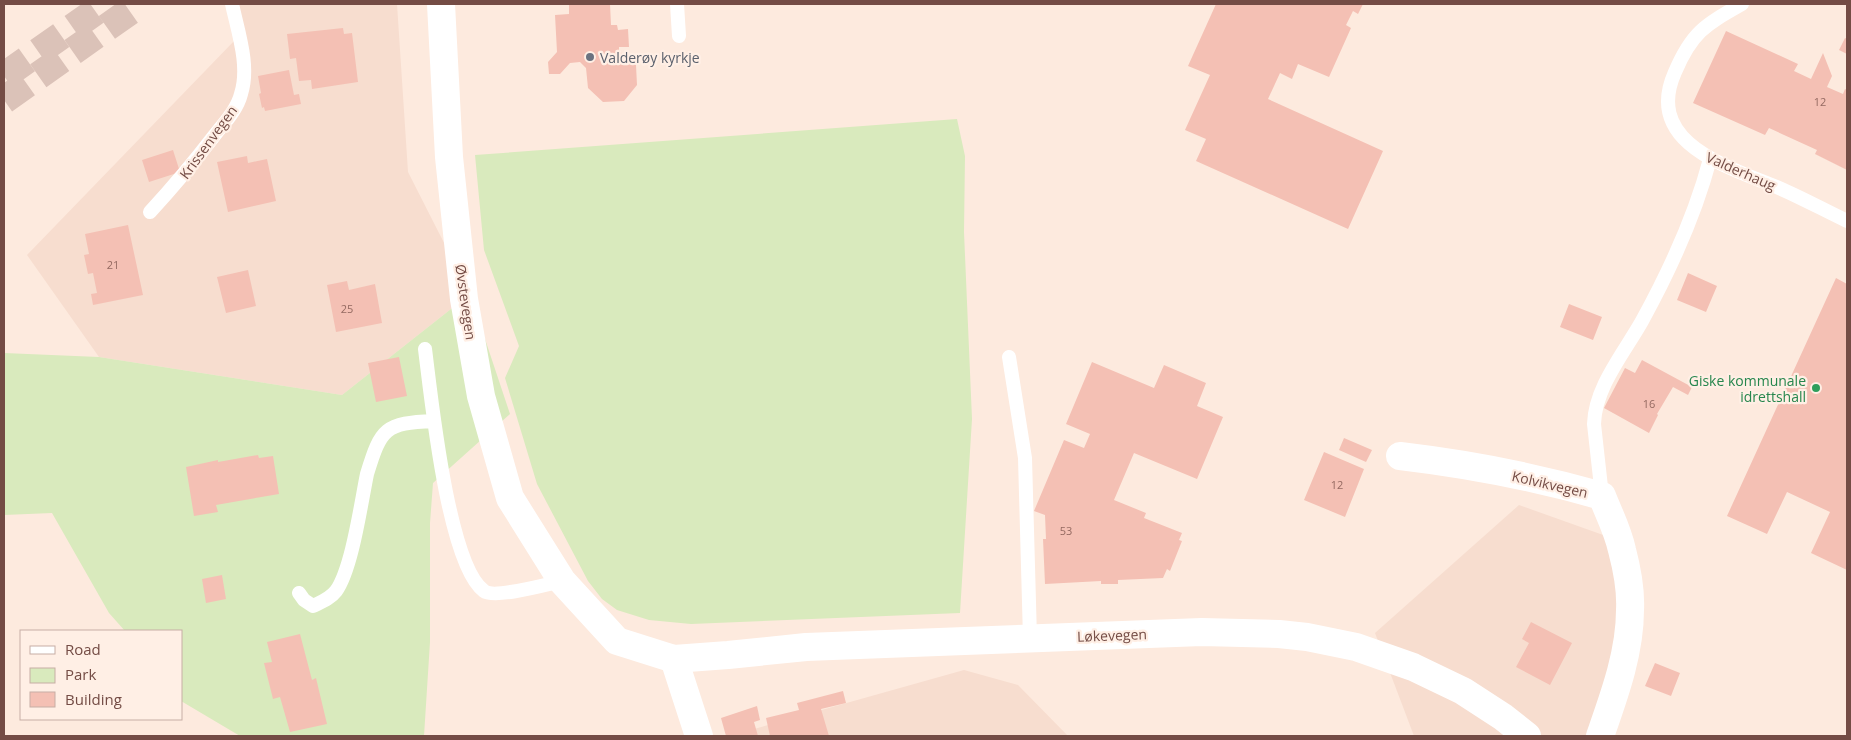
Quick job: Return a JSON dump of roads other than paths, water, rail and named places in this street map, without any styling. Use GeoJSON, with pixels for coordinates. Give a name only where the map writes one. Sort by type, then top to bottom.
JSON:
{"type":"FeatureCollection","features":[{"type":"Feature","properties":{"kind":"street","name":"Øvstevegen"},"geometry":{"type":"LineString","coordinates":[[441,4],[449,157],[464,298],[481,396],[510,498],[562,581],[617,641],[674,659]]}},
{"type":"Feature","properties":{"kind":"street","name":"Kolvikvegen"},"geometry":{"type":"LineString","coordinates":[[1400,456],[1444,461],[1560,484],[1602,496],[1614,523],[1622,550],[1628,583],[1630,611],[1626,647],[1600,736]]}},
{"type":"Feature","properties":{"kind":"street","name":"Løkevegen"},"geometry":{"type":"LineString","coordinates":[[674,659],[806,647],[1202,632],[1279,634],[1307,637],[1356,647],[1413,667],[1463,691],[1503,717],[1527,736]]}},
{"type":"Feature","properties":{"kind":"street"},"geometry":{"type":"LineString","coordinates":[[674,659],[699,736]]}},
{"type":"Feature","properties":{"kind":"lane","name":"Krissenvegen"},"geometry":{"type":"LineString","coordinates":[[150,212],[180,180],[231,114],[241,95],[243,60],[232,4]]}},
{"type":"Feature","properties":{"kind":"lane"},"geometry":{"type":"LineString","coordinates":[[676,4],[679,36]]}},
{"type":"Feature","properties":{"kind":"lane","name":"Valderhaug"},"geometry":{"type":"LineString","coordinates":[[1742,4],[1715,19],[1698,32],[1684,51],[1671,80],[1667,106],[1672,122],[1682,138],[1710,159],[1781,189],[1847,221]]}},
{"type":"Feature","properties":{"kind":"lane"},"geometry":{"type":"LineString","coordinates":[[1602,496],[1594,424],[1598,396],[1642,320],[1676,253],[1702,188],[1710,159]]}},
{"type":"Feature","properties":{"kind":"lane"},"geometry":{"type":"LineString","coordinates":[[425,349],[434,421],[454,528],[467,568],[474,580],[484,592],[490,594],[519,591],[562,581]]}},
{"type":"Feature","properties":{"kind":"lane"},"geometry":{"type":"LineString","coordinates":[[1009,356],[1026,458],[1030,638]]}},
{"type":"Feature","properties":{"kind":"lane"},"geometry":{"type":"LineString","coordinates":[[299,593],[304,600],[313,606],[325,601],[336,591],[348,564],[367,474],[381,437],[386,431],[405,422],[434,421]]}},
{"type":"Feature","properties":{"kind":"tunnel"},"geometry":{"type":"LineString","coordinates":[[4,76],[106,4]]}},
{"type":"Feature","properties":{"kind":"tunnel"},"geometry":{"type":"LineString","coordinates":[[4,100],[140,4]]}},
{"type":"Feature","properties":{"kind":"place","name":"Valderøy kyrkje"},"geometry":{"type":"Point","coordinates":[590,57]}},
{"type":"Feature","properties":{"kind":"place","name":"Giske kommunale idrettshall"},"geometry":{"type":"Point","coordinates":[1816,388]}}]}
